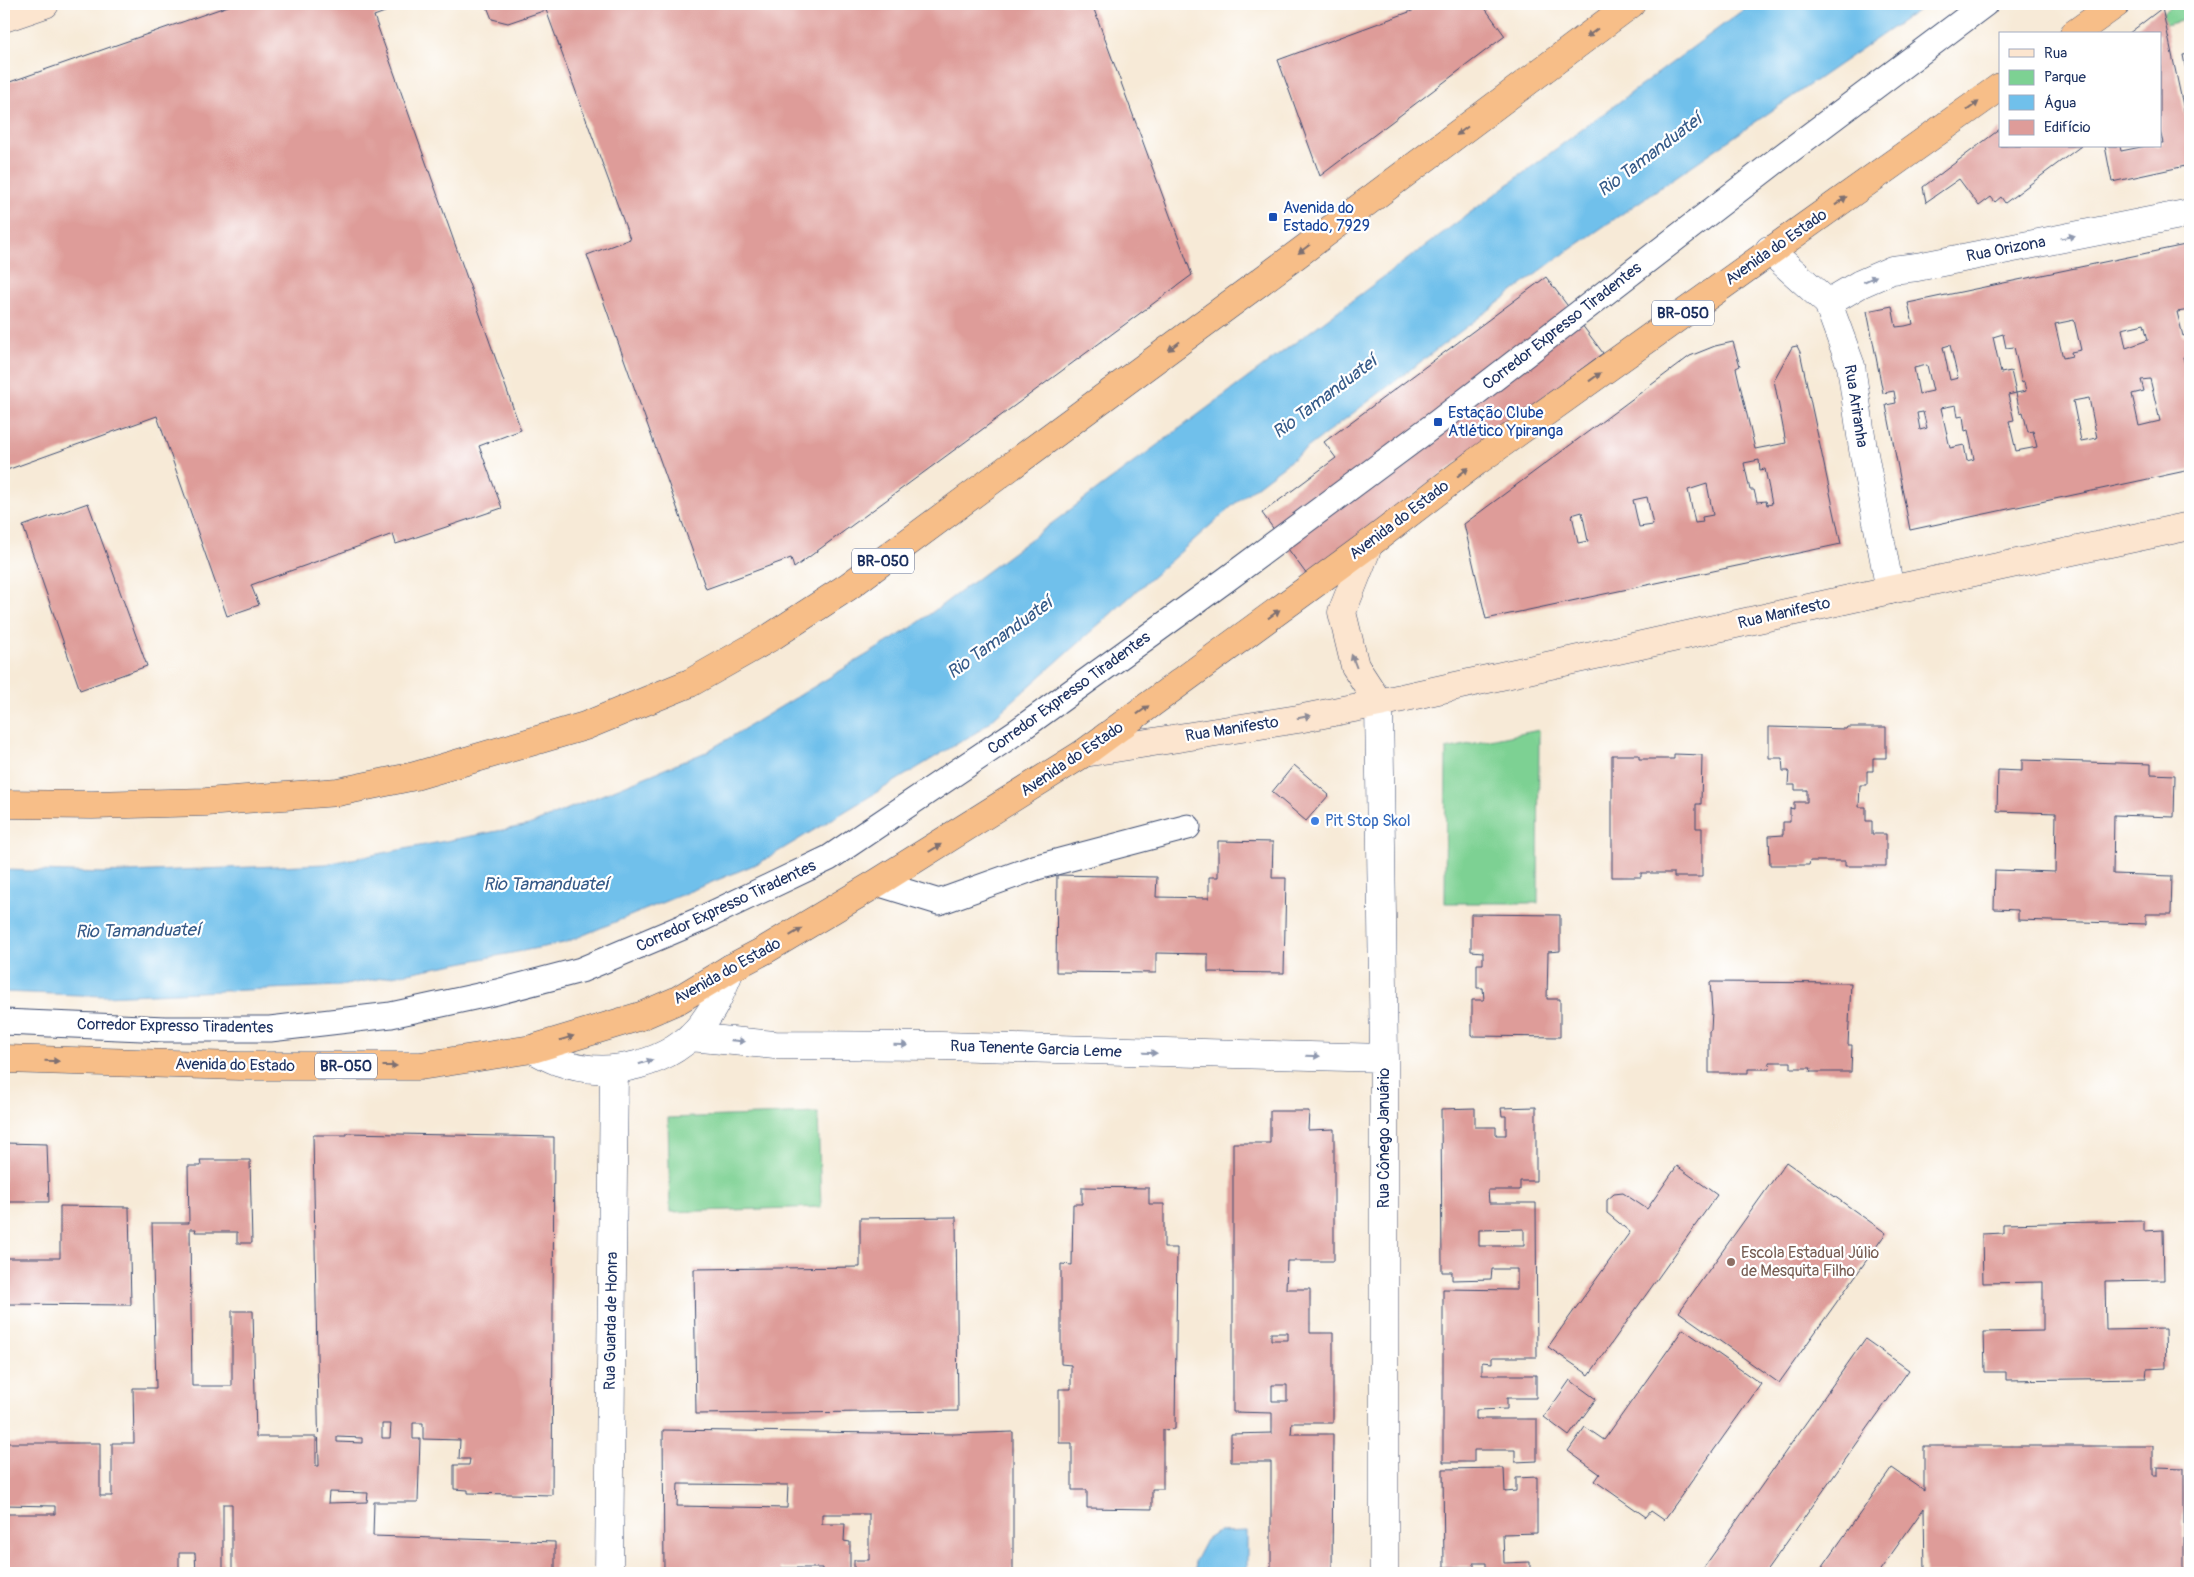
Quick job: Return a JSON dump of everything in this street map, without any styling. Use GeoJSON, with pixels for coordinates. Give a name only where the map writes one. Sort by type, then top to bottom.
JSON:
{"type":"FeatureCollection","features":[{"type":"Feature","properties":{"kind":"highway","name":"BR-050"},"geometry":{"type":"LineString","coordinates":[[4,804],[92,805],[206,802],[338,792],[415,776],[585,726],[690,683],[771,637],[849,586],[1283,265],[1631,4]]}},
{"type":"Feature","properties":{"kind":"highway"},"geometry":{"type":"LineString","coordinates":[[2077,32],[2116,4]]}},
{"type":"Feature","properties":{"kind":"highway","name":"Avenida do Estado"},"geometry":{"type":"LineString","coordinates":[[4,1059],[239,1066],[420,1066],[532,1049],[641,1016],[678,1000],[877,883],[1084,754],[1369,544],[1476,462],[1769,250],[1999,88]]}},
{"type":"Feature","properties":{"kind":"main road"},"geometry":{"type":"LineString","coordinates":[[4,18],[45,4]]}},
{"type":"Feature","properties":{"kind":"main road","name":"Rua Manifesto"},"geometry":{"type":"LineString","coordinates":[[1084,754],[1298,719],[1379,703],[2190,526]]}},
{"type":"Feature","properties":{"kind":"main road"},"geometry":{"type":"LineString","coordinates":[[1369,544],[1342,612],[1355,666],[1379,703]]}},
{"type":"Feature","properties":{"kind":"street","name":"Rua Orizona"},"geometry":{"type":"LineString","coordinates":[[1828,303],[1860,284],[1892,270],[1927,265],[2190,213]]}},
{"type":"Feature","properties":{"kind":"street","name":"Rua Ariranha"},"geometry":{"type":"LineString","coordinates":[[1769,250],[1828,303],[1851,366],[1863,449],[1890,590]]}},
{"type":"Feature","properties":{"kind":"street","name":"Rua Cônego Januário"},"geometry":{"type":"LineString","coordinates":[[1379,703],[1384,1058],[1384,1573]]}},
{"type":"Feature","properties":{"kind":"street"},"geometry":{"type":"LineString","coordinates":[[532,1049],[560,1062],[590,1069],[614,1069],[652,1060],[679,1045],[702,1024],[720,997],[730,968]]}},
{"type":"Feature","properties":{"kind":"street","name":"Rua Tenente Garcia Leme"},"geometry":{"type":"LineString","coordinates":[[690,1036],[775,1045],[942,1046],[1384,1058]]}},
{"type":"Feature","properties":{"kind":"street","name":"Rua Guarda de Honra"},"geometry":{"type":"LineString","coordinates":[[609,1573],[614,1069]]}},
{"type":"Feature","properties":{"kind":"lane","name":"Corredor Expresso Tiradentes"},"geometry":{"type":"LineString","coordinates":[[4,1022],[165,1029],[270,1029],[391,1015],[497,992],[581,970],[697,921],[829,858],[1019,730],[1235,573],[1438,422],[1772,164],[1985,4]]}},
{"type":"Feature","properties":{"kind":"lane"},"geometry":{"type":"LineString","coordinates":[[877,883],[939,902],[1037,866],[1188,828]]}},
{"type":"Feature","properties":{"kind":"green space"},"geometry":{"type":"Polygon","coordinates":[[[2175,4],[2190,4],[2190,19],[2165,25],[2163,12],[2175,4]]]}},
{"type":"Feature","properties":{"kind":"green space"},"geometry":{"type":"Polygon","coordinates":[[[1539,730],[1538,903],[1445,903],[1446,749],[1539,730]]]}},
{"type":"Feature","properties":{"kind":"green space"},"geometry":{"type":"Polygon","coordinates":[[[818,1113],[821,1207],[670,1212],[668,1118],[818,1113]]]}},
{"type":"Feature","properties":{"kind":"water","name":"Rio Tamanduateí"},"geometry":{"type":"Polygon","coordinates":[[[1751,4],[1927,4],[1552,262],[1240,499],[980,730],[761,862],[564,943],[340,986],[104,996],[4,992],[4,870],[104,873],[326,864],[529,825],[706,752],[911,628],[1751,4]]]}},
{"type":"Feature","properties":{"kind":"water"},"geometry":{"type":"Polygon","coordinates":[[[1247,1531],[1247,1573],[1197,1573],[1195,1561],[1206,1540],[1218,1532],[1247,1531]]]}},
{"type":"Feature","properties":{"kind":"building"},"geometry":{"type":"Polygon","coordinates":[[[234,4],[406,4],[374,16],[521,430],[479,446],[502,508],[396,544],[393,534],[251,585],[259,605],[227,616],[157,416],[4,471],[4,84],[234,4]]]}},
{"type":"Feature","properties":{"kind":"building"},"geometry":{"type":"Polygon","coordinates":[[[486,4],[1092,4],[1192,275],[794,568],[791,558],[706,589],[587,255],[630,239],[546,10],[508,23],[492,19],[486,4]]]}},
{"type":"Feature","properties":{"kind":"building"},"geometry":{"type":"Polygon","coordinates":[[[1431,4],[1482,4],[1505,36],[1320,176],[1278,60],[1431,4]]]}},
{"type":"Feature","properties":{"kind":"building"},"geometry":{"type":"Polygon","coordinates":[[[2162,8],[2190,138],[2190,165],[2112,182],[2105,148],[2120,148],[2121,151],[2136,148],[2162,148],[2163,143],[2162,32],[2131,32],[2162,8]]]}},
{"type":"Feature","properties":{"kind":"building"},"geometry":{"type":"Polygon","coordinates":[[[2190,54],[2190,86],[2189,86],[2183,55],[2190,54]]]}},
{"type":"Feature","properties":{"kind":"building"},"geometry":{"type":"Polygon","coordinates":[[[1999,130],[1999,148],[2078,148],[2005,203],[2001,197],[1995,202],[1991,197],[1979,206],[1959,179],[1926,202],[1923,187],[1999,130]]]}},
{"type":"Feature","properties":{"kind":"building"},"geometry":{"type":"Polygon","coordinates":[[[2190,244],[2190,310],[2177,312],[2183,336],[2189,334],[2190,343],[2190,355],[2183,357],[2190,384],[2190,470],[1910,530],[1886,405],[1896,403],[1894,391],[1883,393],[1867,311],[1892,306],[1896,327],[1905,326],[1913,324],[1908,303],[2190,244]],[[2074,320],[2055,324],[2063,358],[2072,356],[2071,352],[2081,350],[2074,320]],[[2144,324],[2122,329],[2126,348],[2148,340],[2144,324]],[[2003,334],[1993,337],[2001,373],[2011,371],[2016,393],[2026,391],[2024,382],[2022,383],[2014,347],[2006,348],[2003,334]],[[1950,345],[1943,347],[1950,380],[1958,378],[1950,345]],[[1927,365],[1914,368],[1919,394],[1933,391],[1927,365]],[[2150,379],[2141,380],[2144,391],[2132,394],[2139,426],[2160,421],[2150,379]],[[2016,393],[2008,395],[2014,420],[2009,421],[2016,451],[2037,447],[2033,431],[2028,432],[2023,412],[2020,413],[2016,393]],[[2089,398],[2073,401],[2081,441],[2097,438],[2089,398]],[[1956,405],[1941,408],[1950,448],[1964,445],[1967,461],[1974,459],[1968,430],[1965,431],[1963,416],[1958,417],[1956,405]],[[1923,412],[1917,413],[1920,430],[1927,428],[1923,412]]]}},
{"type":"Feature","properties":{"kind":"building"},"geometry":{"type":"Polygon","coordinates":[[[1546,277],[1603,353],[1307,575],[1262,513],[1336,458],[1324,442],[1546,277]]]}},
{"type":"Feature","properties":{"kind":"building"},"geometry":{"type":"Polygon","coordinates":[[[1733,342],[1740,366],[1736,368],[1755,449],[1786,443],[1774,380],[1792,347],[1797,346],[1800,352],[1841,544],[1486,619],[1464,524],[1690,356],[1715,346],[1733,342]],[[1759,460],[1744,463],[1750,490],[1754,490],[1757,502],[1766,501],[1767,505],[1772,504],[1765,469],[1760,470],[1759,460]],[[1707,484],[1688,490],[1695,523],[1703,522],[1702,517],[1713,515],[1707,484]],[[1647,497],[1633,500],[1639,527],[1653,525],[1647,497]],[[1582,512],[1572,515],[1578,543],[1588,541],[1582,512]]]}},
{"type":"Feature","properties":{"kind":"building"},"geometry":{"type":"Polygon","coordinates":[[[88,503],[147,666],[80,690],[23,526],[88,503]]]}},
{"type":"Feature","properties":{"kind":"building"},"geometry":{"type":"Polygon","coordinates":[[[1769,727],[1846,729],[1847,727],[1886,727],[1886,758],[1873,758],[1873,771],[1867,771],[1867,785],[1860,785],[1859,807],[1866,807],[1866,821],[1872,821],[1872,834],[1886,834],[1886,866],[1845,866],[1845,861],[1810,861],[1809,865],[1770,865],[1769,836],[1783,835],[1783,822],[1790,822],[1790,808],[1794,809],[1794,802],[1807,802],[1807,790],[1795,790],[1795,785],[1788,785],[1789,771],[1783,771],[1782,758],[1769,758],[1769,727]]]}},
{"type":"Feature","properties":{"kind":"building"},"geometry":{"type":"Polygon","coordinates":[[[1674,754],[1702,755],[1701,804],[1696,804],[1696,828],[1702,828],[1702,877],[1674,877],[1674,873],[1641,873],[1641,877],[1612,877],[1612,755],[1639,755],[1639,759],[1674,759],[1674,754]]]}},
{"type":"Feature","properties":{"kind":"building"},"geometry":{"type":"Polygon","coordinates":[[[2022,760],[2151,764],[2151,774],[2175,775],[2174,817],[2114,815],[2113,874],[2172,876],[2171,914],[2146,914],[2146,924],[2018,920],[2018,910],[1994,909],[1995,870],[2055,872],[2056,813],[1997,811],[1998,770],[2022,771],[2022,760]]]}},
{"type":"Feature","properties":{"kind":"building"},"geometry":{"type":"Polygon","coordinates":[[[1294,765],[1329,795],[1306,821],[1272,792],[1294,765]]]}},
{"type":"Feature","properties":{"kind":"building"},"geometry":{"type":"Polygon","coordinates":[[[1218,841],[1273,842],[1272,878],[1286,878],[1284,973],[1208,972],[1208,954],[1156,953],[1156,973],[1056,972],[1057,875],[1157,877],[1156,897],[1209,898],[1209,877],[1218,877],[1218,841]]]}},
{"type":"Feature","properties":{"kind":"building"},"geometry":{"type":"Polygon","coordinates":[[[1471,914],[1560,915],[1560,951],[1548,952],[1547,999],[1560,999],[1560,1037],[1472,1036],[1472,1000],[1484,1000],[1483,988],[1477,988],[1477,964],[1483,964],[1483,952],[1471,951],[1471,914]]]}},
{"type":"Feature","properties":{"kind":"building"},"geometry":{"type":"Polygon","coordinates":[[[1710,982],[1851,983],[1848,1045],[1852,1045],[1851,1072],[1810,1072],[1811,1068],[1791,1068],[1791,1062],[1769,1062],[1770,1069],[1748,1069],[1748,1073],[1709,1073],[1709,1031],[1711,1030],[1712,1011],[1710,982]]]}},
{"type":"Feature","properties":{"kind":"building"},"geometry":{"type":"Polygon","coordinates":[[[1536,1107],[1536,1181],[1520,1181],[1520,1190],[1488,1190],[1489,1203],[1536,1203],[1537,1357],[1492,1357],[1492,1363],[1482,1362],[1482,1375],[1536,1375],[1536,1398],[1507,1398],[1507,1409],[1476,1410],[1476,1419],[1537,1419],[1537,1461],[1515,1462],[1515,1450],[1474,1450],[1474,1462],[1443,1462],[1443,1289],[1517,1290],[1517,1269],[1492,1269],[1491,1279],[1452,1280],[1452,1272],[1442,1272],[1441,1109],[1475,1108],[1475,1127],[1496,1127],[1496,1135],[1506,1135],[1506,1116],[1502,1116],[1501,1108],[1536,1107]],[[1524,1229],[1479,1230],[1479,1246],[1524,1246],[1524,1229]]]}},
{"type":"Feature","properties":{"kind":"building"},"geometry":{"type":"Polygon","coordinates":[[[1270,1111],[1309,1111],[1308,1130],[1334,1129],[1334,1261],[1287,1261],[1286,1289],[1310,1289],[1310,1333],[1333,1333],[1333,1423],[1292,1423],[1291,1434],[1333,1434],[1332,1573],[1271,1573],[1271,1462],[1231,1462],[1231,1434],[1272,1433],[1272,1413],[1233,1412],[1233,1143],[1270,1143],[1270,1111]],[[1271,1333],[1271,1340],[1288,1340],[1288,1333],[1271,1333]],[[1272,1385],[1272,1401],[1287,1401],[1287,1385],[1272,1385]]]}},
{"type":"Feature","properties":{"kind":"building"},"geometry":{"type":"Polygon","coordinates":[[[347,1133],[554,1137],[552,1495],[468,1493],[468,1490],[454,1489],[454,1465],[469,1465],[470,1459],[459,1459],[460,1440],[423,1439],[423,1423],[413,1423],[413,1439],[420,1439],[418,1502],[374,1502],[373,1536],[555,1542],[555,1573],[232,1573],[232,1504],[223,1504],[223,1573],[196,1573],[195,1553],[179,1553],[179,1573],[4,1573],[4,1514],[55,1514],[55,1506],[4,1505],[4,1443],[100,1443],[100,1496],[112,1496],[112,1443],[134,1443],[133,1388],[156,1388],[152,1223],[189,1223],[188,1166],[201,1166],[200,1160],[250,1160],[252,1243],[237,1243],[237,1232],[195,1232],[196,1229],[190,1229],[192,1386],[232,1386],[232,1311],[253,1311],[256,1437],[316,1437],[316,1466],[319,1466],[313,1135],[347,1135],[347,1133]],[[382,1424],[382,1438],[390,1438],[391,1424],[382,1424]],[[337,1437],[337,1442],[362,1443],[362,1438],[337,1437]],[[329,1492],[328,1503],[367,1502],[368,1493],[329,1492]]]}},
{"type":"Feature","properties":{"kind":"building"},"geometry":{"type":"Polygon","coordinates":[[[4,1143],[47,1144],[49,1202],[4,1202],[4,1143]]]}},
{"type":"Feature","properties":{"kind":"building"},"geometry":{"type":"Polygon","coordinates":[[[1786,1162],[1886,1233],[1779,1383],[1679,1312],[1786,1162]]]}},
{"type":"Feature","properties":{"kind":"building"},"geometry":{"type":"Polygon","coordinates":[[[1677,1166],[1717,1195],[1589,1375],[1548,1347],[1630,1232],[1607,1213],[1607,1200],[1614,1194],[1623,1193],[1647,1209],[1677,1166]]]}},
{"type":"Feature","properties":{"kind":"building"},"geometry":{"type":"Polygon","coordinates":[[[1082,1187],[1149,1188],[1149,1204],[1164,1204],[1164,1248],[1177,1248],[1175,1429],[1163,1430],[1163,1489],[1152,1489],[1152,1509],[1087,1508],[1087,1490],[1072,1490],[1072,1443],[1059,1443],[1059,1389],[1071,1389],[1071,1365],[1061,1364],[1061,1264],[1072,1265],[1073,1204],[1082,1204],[1082,1187]]]}},
{"type":"Feature","properties":{"kind":"building"},"geometry":{"type":"Polygon","coordinates":[[[60,1206],[129,1207],[131,1305],[4,1304],[4,1258],[60,1258],[60,1206]]]}},
{"type":"Feature","properties":{"kind":"building"},"geometry":{"type":"Polygon","coordinates":[[[956,1217],[958,1411],[696,1414],[694,1269],[860,1267],[860,1218],[956,1217]]]}},
{"type":"Feature","properties":{"kind":"building"},"geometry":{"type":"Polygon","coordinates":[[[2144,1221],[2144,1231],[2163,1230],[2164,1280],[2105,1281],[2106,1330],[2165,1329],[2166,1368],[2147,1369],[2146,1378],[2006,1380],[2006,1372],[1985,1372],[1984,1332],[2043,1331],[2043,1282],[1983,1283],[1982,1234],[2003,1233],[2003,1224],[2144,1221]]]}},
{"type":"Feature","properties":{"kind":"building"},"geometry":{"type":"Polygon","coordinates":[[[1683,1329],[1761,1384],[1664,1520],[1651,1511],[1646,1517],[1595,1481],[1600,1474],[1568,1451],[1585,1427],[1604,1440],[1683,1329]]]}},
{"type":"Feature","properties":{"kind":"building"},"geometry":{"type":"Polygon","coordinates":[[[1865,1339],[1909,1370],[1765,1573],[1700,1573],[1865,1339]]]}},
{"type":"Feature","properties":{"kind":"building"},"geometry":{"type":"Polygon","coordinates":[[[1570,1380],[1596,1399],[1569,1436],[1544,1417],[1570,1380]]]}},
{"type":"Feature","properties":{"kind":"building"},"geometry":{"type":"Polygon","coordinates":[[[663,1430],[954,1434],[1013,1432],[1013,1573],[854,1573],[854,1560],[869,1560],[869,1514],[822,1514],[822,1524],[845,1524],[844,1541],[850,1542],[850,1573],[822,1573],[822,1568],[781,1568],[781,1573],[664,1573],[663,1430]],[[678,1484],[677,1506],[787,1508],[788,1485],[678,1484]]]}},
{"type":"Feature","properties":{"kind":"building"},"geometry":{"type":"Polygon","coordinates":[[[1924,1446],[2153,1446],[2153,1475],[2157,1475],[2157,1467],[2184,1468],[2184,1573],[1925,1573],[1924,1508],[1878,1573],[1818,1573],[1892,1468],[1924,1490],[1924,1446]]]}},
{"type":"Feature","properties":{"kind":"building"},"geometry":{"type":"Polygon","coordinates":[[[1504,1468],[1505,1492],[1516,1491],[1516,1478],[1537,1477],[1537,1533],[1503,1534],[1504,1563],[1530,1562],[1530,1573],[1486,1573],[1486,1563],[1474,1563],[1474,1567],[1444,1567],[1443,1469],[1504,1468]]]}},
{"type":"Feature","properties":{"kind":"place","name":"Avenida do Estado, 7929"},"geometry":{"type":"Point","coordinates":[1273,217]}},
{"type":"Feature","properties":{"kind":"place","name":"Estação Clube Atlético Ypiranga"},"geometry":{"type":"Point","coordinates":[1438,422]}},
{"type":"Feature","properties":{"kind":"place","name":"Pit Stop Skol"},"geometry":{"type":"Point","coordinates":[1315,821]}},
{"type":"Feature","properties":{"kind":"place","name":"Escola Estadual Júlio de Mesquita Filho"},"geometry":{"type":"Point","coordinates":[1731,1262]}}]}
